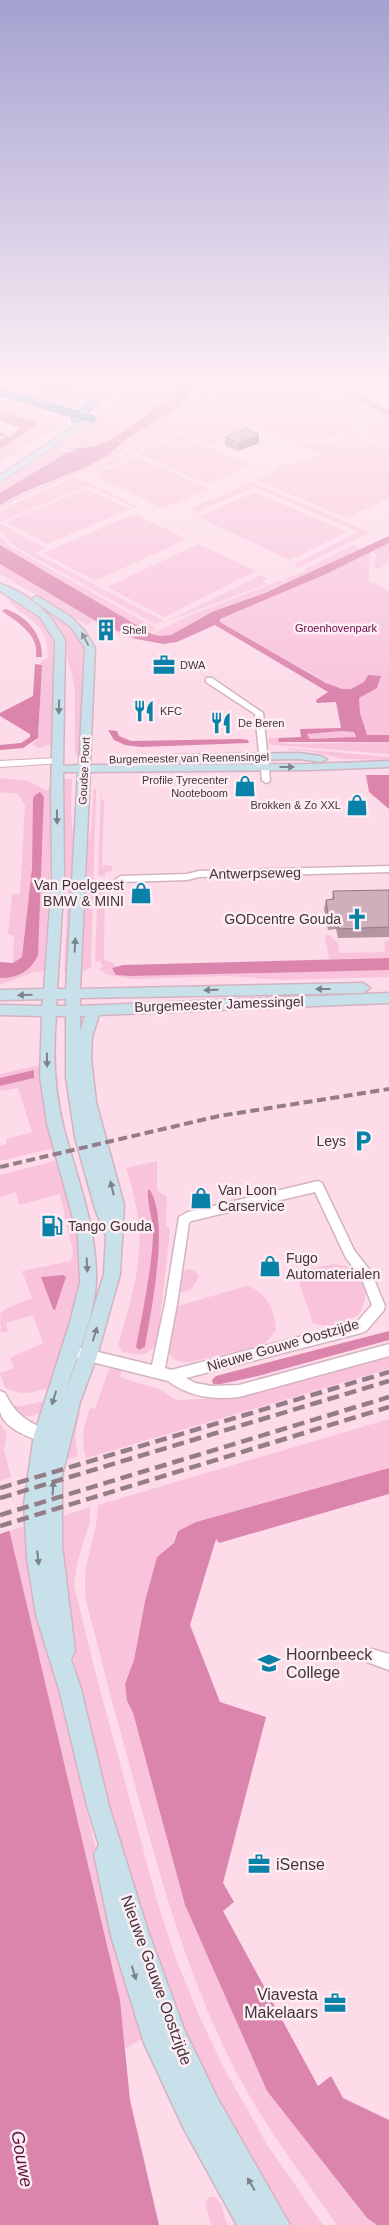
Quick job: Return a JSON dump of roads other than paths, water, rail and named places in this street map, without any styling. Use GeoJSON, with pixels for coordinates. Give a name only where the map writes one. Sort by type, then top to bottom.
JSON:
{"type":"FeatureCollection","features":[{"type":"Feature","properties":{"kind":"main road","name":"Goudse Poort"},"geometry":{"type":"LineString","coordinates":[[0,577],[64,615],[86,640],[90,648],[91,660],[84,765],[73,1012]]}},
{"type":"Feature","properties":{"kind":"main road","name":"Goudse Poort"},"geometry":{"type":"LineString","coordinates":[[0,587],[45,615],[57,631],[60,641],[58,879],[49,994]]}},
{"type":"Feature","properties":{"kind":"main road","name":"Burgemeester van Reenensingel"},"geometry":{"type":"LineString","coordinates":[[58,765],[264,762],[389,764]]}},
{"type":"Feature","properties":{"kind":"main road","name":"Burgemeester Jamessingel"},"geometry":{"type":"LineString","coordinates":[[73,994],[389,988]]}},
{"type":"Feature","properties":{"kind":"main road","name":"Nieuwe Gouwe Oostzijde"},"geometry":{"type":"LineString","coordinates":[[49,994],[47,1039],[49,1096],[86,1236],[88,1282],[69,1351],[52,1438],[52,1545],[70,1689],[98,1806],[136,1930],[174,2034],[209,2108],[277,2225]]}},
{"type":"Feature","properties":{"kind":"main road"},"geometry":{"type":"LineString","coordinates":[[0,995],[73,994]]}},
{"type":"Feature","properties":{"kind":"main road","name":"Burgemeester Jamessingel"},"geometry":{"type":"LineString","coordinates":[[49,1012],[389,998]]}},
{"type":"Feature","properties":{"kind":"main road"},"geometry":{"type":"LineString","coordinates":[[0,1010],[49,1012]]}},
{"type":"Feature","properties":{"kind":"main road"},"geometry":{"type":"LineString","coordinates":[[94,1010],[85,1037],[84,1058],[89,1102],[116,1205],[114,1236]]}},
{"type":"Feature","properties":{"kind":"main road","name":"Nieuwe Gouwe Oostzijde"},"geometry":{"type":"LineString","coordinates":[[52,1438],[71,1402],[88,1356],[112,1274],[114,1236],[104,1209],[78,1113],[73,1077],[73,1012]]}},
{"type":"Feature","properties":{"kind":"main road","name":"Nieuwe Gouwe Oostzijde"},"geometry":{"type":"LineString","coordinates":[[98,1806],[109,1880],[123,1936],[156,2043],[193,2120],[252,2225]]}},
{"type":"Feature","properties":{"kind":"street"},"geometry":{"type":"LineString","coordinates":[[210,680],[259,713],[264,762]]}},
{"type":"Feature","properties":{"kind":"street","name":"Burgemeester van Reenensingel"},"geometry":{"type":"LineString","coordinates":[[264,762],[266,780]]}},
{"type":"Feature","properties":{"kind":"street","name":"Burgemeester van Reenensingel"},"geometry":{"type":"LineString","coordinates":[[0,764],[58,765]]}},
{"type":"Feature","properties":{"kind":"street","name":"Burgemeester van Reenensingel"},"geometry":{"type":"LineString","coordinates":[[0,770],[58,765]]}},
{"type":"Feature","properties":{"kind":"street","name":"Antwerpseweg"},"geometry":{"type":"LineString","coordinates":[[121,879],[187,877],[198,874],[389,869]]}},
{"type":"Feature","properties":{"kind":"street","name":"Nieuwe Gouwe Oostzijde"},"geometry":{"type":"LineString","coordinates":[[157,1373],[171,1304],[183,1221],[188,1217],[318,1186],[350,1254],[368,1276],[379,1306],[361,1326],[171,1376]]}},
{"type":"Feature","properties":{"kind":"street","name":"Nieuwe Gouwe Oostzijde"},"geometry":{"type":"LineString","coordinates":[[69,1351],[171,1376],[181,1384],[197,1391],[216,1394],[238,1391],[389,1350]]}},
{"type":"Feature","properties":{"kind":"street"},"geometry":{"type":"LineString","coordinates":[[0,1397],[8,1415],[16,1423],[52,1438]]}},
{"type":"Feature","properties":{"kind":"street"},"geometry":{"type":"LineString","coordinates":[[372,1656],[389,1662]]}},
{"type":"Feature","properties":{"kind":"water"},"geometry":{"type":"Polygon","coordinates":[[[10,487],[37,487],[0,505],[0,493],[10,487]]]}},
{"type":"Feature","properties":{"kind":"water"},"geometry":{"type":"Polygon","coordinates":[[[389,536],[389,543],[324,575],[220,619],[220,622],[326,683],[342,689],[351,689],[364,682],[368,675],[381,676],[377,688],[359,698],[360,713],[367,735],[389,735],[389,742],[279,742],[278,738],[301,737],[300,729],[341,728],[336,702],[317,703],[316,700],[328,692],[215,625],[177,642],[163,644],[136,639],[96,621],[0,564],[0,545],[152,634],[159,636],[171,635],[212,612],[267,592],[389,536]],[[342,731],[307,734],[310,739],[356,737],[354,732],[342,731]]]}},
{"type":"Feature","properties":{"kind":"water"},"geometry":{"type":"Polygon","coordinates":[[[5,609],[20,616],[32,627],[40,641],[42,657],[36,657],[36,649],[31,636],[2,611],[5,609]]]}},
{"type":"Feature","properties":{"kind":"water"},"geometry":{"type":"Polygon","coordinates":[[[35,664],[42,665],[38,738],[23,748],[0,750],[0,745],[21,743],[30,737],[30,734],[0,716],[0,713],[33,696],[35,664]]]}},
{"type":"Feature","properties":{"kind":"water"},"geometry":{"type":"Polygon","coordinates":[[[108,730],[117,731],[119,736],[131,741],[240,739],[248,740],[249,743],[141,747],[125,745],[114,740],[108,730]]]}},
{"type":"Feature","properties":{"kind":"water"},"geometry":{"type":"Polygon","coordinates":[[[366,775],[389,775],[389,809],[369,792],[366,775]]]}},
{"type":"Feature","properties":{"kind":"water"},"geometry":{"type":"Polygon","coordinates":[[[40,792],[44,797],[38,955],[28,969],[13,977],[0,978],[0,962],[13,963],[22,957],[32,868],[33,799],[40,792]]]}},
{"type":"Feature","properties":{"kind":"water"},"geometry":{"type":"Polygon","coordinates":[[[389,958],[389,970],[130,976],[116,975],[112,968],[123,965],[389,958]]]}},
{"type":"Feature","properties":{"kind":"water"},"geometry":{"type":"Polygon","coordinates":[[[34,1070],[34,1078],[0,1086],[0,1078],[34,1070]]]}},
{"type":"Feature","properties":{"kind":"water"},"geometry":{"type":"Polygon","coordinates":[[[148,1190],[150,1190],[156,1205],[159,1244],[145,1347],[139,1350],[136,1347],[149,1278],[153,1236],[148,1190]]]}},
{"type":"Feature","properties":{"kind":"water"},"geometry":{"type":"Polygon","coordinates":[[[63,1275],[66,1277],[55,1310],[41,1277],[63,1275]]]}},
{"type":"Feature","properties":{"kind":"water"},"geometry":{"type":"Polygon","coordinates":[[[389,1331],[389,1340],[258,1376],[213,1384],[212,1380],[216,1376],[389,1331]]]}},
{"type":"Feature","properties":{"kind":"water"},"geometry":{"type":"Polygon","coordinates":[[[389,1468],[389,1494],[219,1543],[216,1539],[190,1625],[220,1702],[266,1717],[223,1883],[234,1902],[223,1911],[318,2086],[331,2076],[343,2098],[389,2120],[389,2225],[377,2225],[367,2218],[267,2091],[185,1905],[133,1713],[127,1701],[125,1684],[134,1660],[145,1601],[157,1557],[174,1543],[178,1531],[196,1522],[389,1468]]]}},
{"type":"Feature","properties":{"kind":"water","name":"Gouwe"},"geometry":{"type":"Polygon","coordinates":[[[0,1491],[120,2000],[130,2100],[159,2225],[0,2225],[0,1491]]]}},
{"type":"Feature","properties":{"kind":"railway"},"geometry":{"type":"LineString","coordinates":[[0,1167],[219,1116],[389,1089]]}},
{"type":"Feature","properties":{"kind":"railway"},"geometry":{"type":"LineString","coordinates":[[0,1488],[389,1372]]}},
{"type":"Feature","properties":{"kind":"railway"},"geometry":{"type":"LineString","coordinates":[[0,1498],[389,1381]]}},
{"type":"Feature","properties":{"kind":"railway"},"geometry":{"type":"LineString","coordinates":[[0,1515],[389,1397]]}},
{"type":"Feature","properties":{"kind":"railway"},"geometry":{"type":"LineString","coordinates":[[0,1526],[389,1407]]}},
{"type":"Feature","properties":{"kind":"place","name":"Shell"},"geometry":{"type":"Point","coordinates":[106,630]}},
{"type":"Feature","properties":{"kind":"place","name":"DWA"},"geometry":{"type":"Point","coordinates":[164,665]}},
{"type":"Feature","properties":{"kind":"place","name":"KFC"},"geometry":{"type":"Point","coordinates":[144,711]}},
{"type":"Feature","properties":{"kind":"place","name":"De Beren"},"geometry":{"type":"Point","coordinates":[221,723]}},
{"type":"Feature","properties":{"kind":"place","name":"Profile Tyrecenter Nooteboom"},"geometry":{"type":"Point","coordinates":[245,786]}},
{"type":"Feature","properties":{"kind":"place","name":"Brokken & Zo XXL"},"geometry":{"type":"Point","coordinates":[357,805]}},
{"type":"Feature","properties":{"kind":"place","name":"Van Poelgeest BMW & MINI"},"geometry":{"type":"Point","coordinates":[141,893]}},
{"type":"Feature","properties":{"kind":"place","name":"GODcentre Gouda"},"geometry":{"type":"Point","coordinates":[357,919]}},
{"type":"Feature","properties":{"kind":"place","name":"Leys"},"geometry":{"type":"Point","coordinates":[363,1141]}},
{"type":"Feature","properties":{"kind":"place","name":"Van Loon Carservice"},"geometry":{"type":"Point","coordinates":[201,1198]}},
{"type":"Feature","properties":{"kind":"place","name":"Tango Gouda"},"geometry":{"type":"Point","coordinates":[52,1226]}},
{"type":"Feature","properties":{"kind":"place","name":"Fugo Automaterialen"},"geometry":{"type":"Point","coordinates":[270,1266]}},
{"type":"Feature","properties":{"kind":"place","name":"Hoornbeeck College"},"geometry":{"type":"Point","coordinates":[269,1663]}},
{"type":"Feature","properties":{"kind":"place","name":"iSense"},"geometry":{"type":"Point","coordinates":[259,1864]}},
{"type":"Feature","properties":{"kind":"place","name":"Viavesta Makelaars"},"geometry":{"type":"Point","coordinates":[335,2003]}},
{"type":"Feature","properties":{"kind":"park label","name":"Groenhovenpark"},"geometry":{"type":"Point","coordinates":[336,628]}}]}
